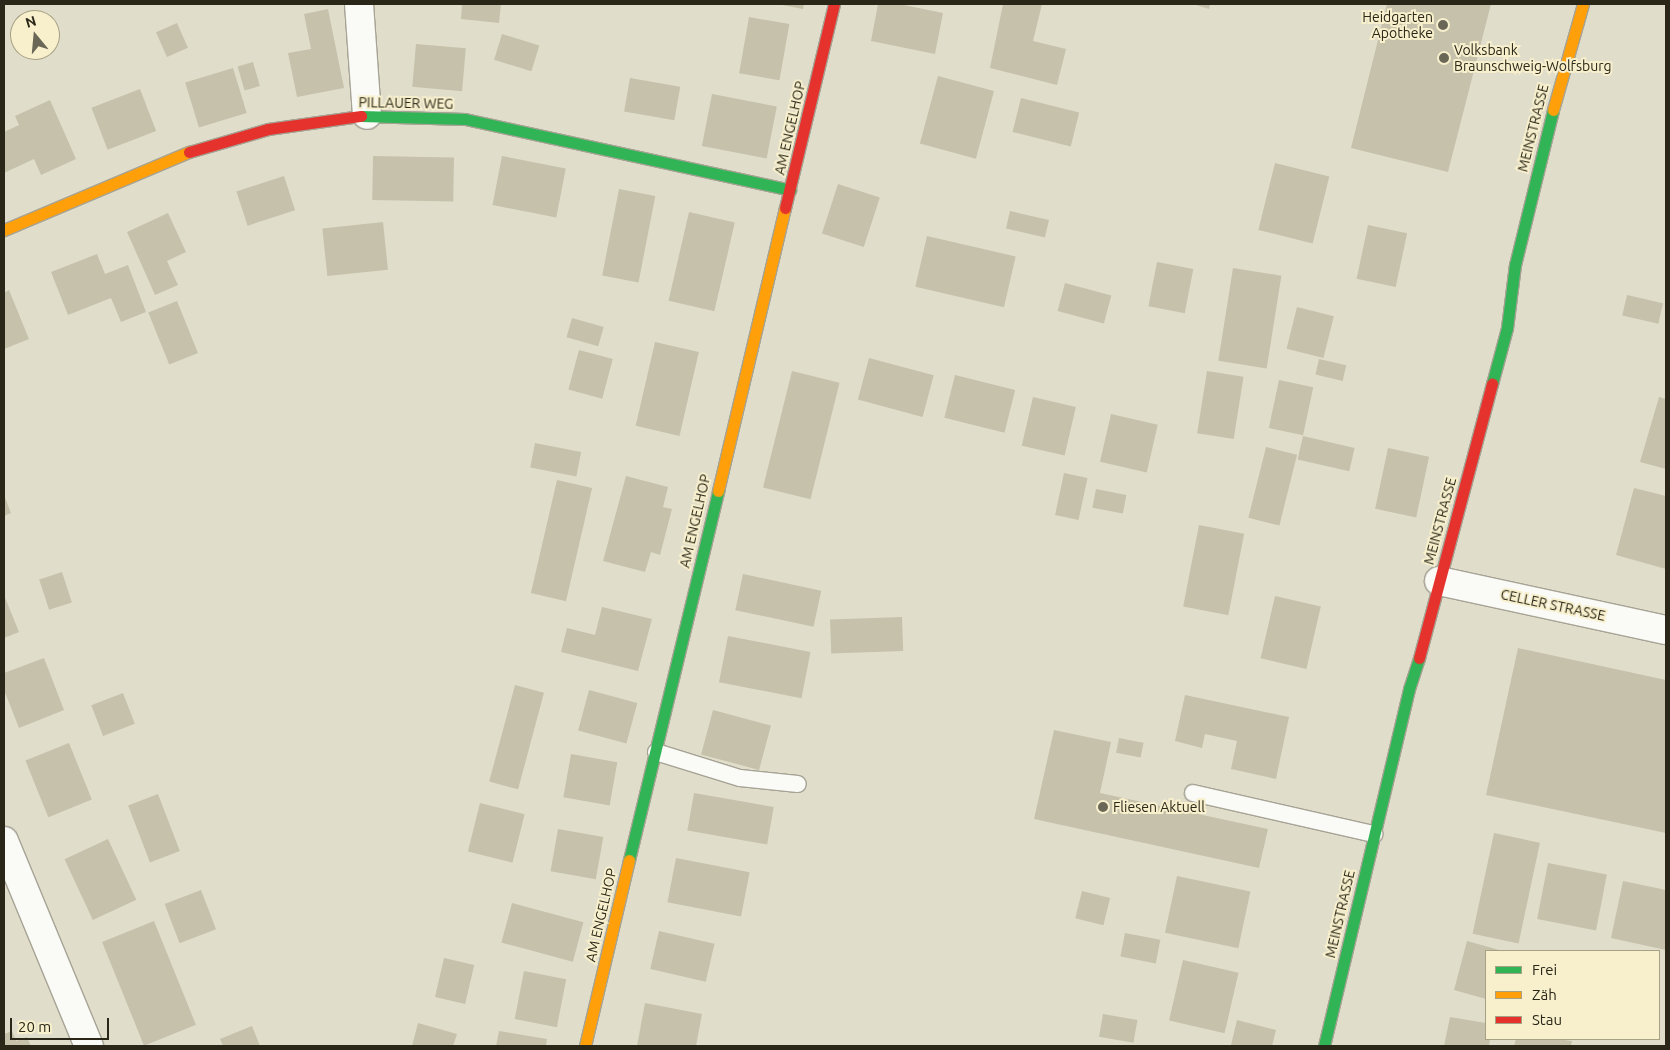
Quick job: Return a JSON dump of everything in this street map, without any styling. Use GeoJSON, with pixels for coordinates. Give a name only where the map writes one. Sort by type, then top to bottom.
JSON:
{"type":"FeatureCollection","features":[{"type":"Feature","properties":{"kind":"street"},"geometry":{"type":"LineString","coordinates":[[359,4],[367,114]]}},
{"type":"Feature","properties":{"kind":"street","name":"AM ENGELHOP"},"geometry":{"type":"LineString","coordinates":[[585,1046],[834,4]]}},
{"type":"Feature","properties":{"kind":"street","name":"MEINSTRASSE"},"geometry":{"type":"LineString","coordinates":[[1324,1046],[1409,689],[1425,639],[1439,580],[1507,328],[1515,265],[1563,68],[1583,4]]}},
{"type":"Feature","properties":{"kind":"street","name":"PILLAUER WEG"},"geometry":{"type":"LineString","coordinates":[[4,230],[180,155],[268,129],[367,114],[465,119],[790,190]]}},
{"type":"Feature","properties":{"kind":"street","name":"CELLER STRASSE"},"geometry":{"type":"LineString","coordinates":[[1439,580],[1666,630]]}},
{"type":"Feature","properties":{"kind":"street"},"geometry":{"type":"LineString","coordinates":[[4,841],[89,1046]]}},
{"type":"Feature","properties":{"kind":"lane"},"geometry":{"type":"LineString","coordinates":[[656,752],[740,778],[798,784]]}},
{"type":"Feature","properties":{"kind":"lane"},"geometry":{"type":"LineString","coordinates":[[1193,793],[1374,834]]}},
{"type":"Feature","properties":{"kind":"building"},"geometry":{"type":"Polygon","coordinates":[[[462,4],[501,4],[499,23],[461,19],[462,4]]]}},
{"type":"Feature","properties":{"kind":"building"},"geometry":{"type":"Polygon","coordinates":[[[777,4],[804,4],[803,9],[777,4]]]}},
{"type":"Feature","properties":{"kind":"building"},"geometry":{"type":"Polygon","coordinates":[[[878,4],[899,4],[943,13],[935,54],[871,41],[878,4]]]}},
{"type":"Feature","properties":{"kind":"building"},"geometry":{"type":"Polygon","coordinates":[[[1003,4],[1042,4],[1033,41],[1066,49],[1057,85],[990,68],[1003,4]]]}},
{"type":"Feature","properties":{"kind":"building"},"geometry":{"type":"Polygon","coordinates":[[[1193,4],[1210,4],[1209,9],[1193,4]]]}},
{"type":"Feature","properties":{"kind":"building"},"geometry":{"type":"Polygon","coordinates":[[[1387,4],[1491,4],[1448,172],[1351,148],[1387,4]]]}},
{"type":"Feature","properties":{"kind":"building"},"geometry":{"type":"Polygon","coordinates":[[[328,9],[344,88],[297,97],[288,53],[311,49],[304,14],[328,9]]]}},
{"type":"Feature","properties":{"kind":"building"},"geometry":{"type":"Polygon","coordinates":[[[749,17],[789,24],[779,80],[739,73],[749,17]]]}},
{"type":"Feature","properties":{"kind":"building"},"geometry":{"type":"Polygon","coordinates":[[[177,23],[188,48],[167,57],[156,32],[177,23]]]}},
{"type":"Feature","properties":{"kind":"building"},"geometry":{"type":"Polygon","coordinates":[[[502,34],[539,45],[531,71],[494,60],[502,34]]]}},
{"type":"Feature","properties":{"kind":"building"},"geometry":{"type":"Polygon","coordinates":[[[416,44],[466,48],[462,91],[412,87],[416,44]]]}},
{"type":"Feature","properties":{"kind":"building"},"geometry":{"type":"Polygon","coordinates":[[[253,62],[260,86],[245,90],[238,66],[253,62]]]}},
{"type":"Feature","properties":{"kind":"building"},"geometry":{"type":"Polygon","coordinates":[[[233,68],[247,113],[199,128],[185,83],[233,68]]]}},
{"type":"Feature","properties":{"kind":"building"},"geometry":{"type":"Polygon","coordinates":[[[938,76],[994,91],[976,159],[920,144],[938,76]]]}},
{"type":"Feature","properties":{"kind":"building"},"geometry":{"type":"Polygon","coordinates":[[[630,78],[680,87],[674,120],[624,111],[630,78]]]}},
{"type":"Feature","properties":{"kind":"building"},"geometry":{"type":"Polygon","coordinates":[[[140,89],[156,131],[108,150],[91,108],[140,89]]]}},
{"type":"Feature","properties":{"kind":"building"},"geometry":{"type":"Polygon","coordinates":[[[712,94],[777,107],[767,159],[702,146],[712,94]]]}},
{"type":"Feature","properties":{"kind":"building"},"geometry":{"type":"Polygon","coordinates":[[[1021,98],[1079,113],[1071,146],[1013,132],[1021,98]]]}},
{"type":"Feature","properties":{"kind":"building"},"geometry":{"type":"Polygon","coordinates":[[[50,100],[76,159],[41,175],[34,159],[4,173],[4,132],[19,125],[15,116],[50,100]]]}},
{"type":"Feature","properties":{"kind":"building"},"geometry":{"type":"Polygon","coordinates":[[[373,156],[454,157],[453,201],[372,200],[373,156]]]}},
{"type":"Feature","properties":{"kind":"building"},"geometry":{"type":"Polygon","coordinates":[[[502,156],[566,168],[556,217],[492,205],[502,156]]]}},
{"type":"Feature","properties":{"kind":"building"},"geometry":{"type":"Polygon","coordinates":[[[1275,163],[1329,177],[1313,243],[1258,230],[1275,163]]]}},
{"type":"Feature","properties":{"kind":"building"},"geometry":{"type":"Polygon","coordinates":[[[284,176],[295,210],[248,226],[236,191],[284,176]]]}},
{"type":"Feature","properties":{"kind":"building"},"geometry":{"type":"Polygon","coordinates":[[[838,184],[880,198],[864,247],[822,233],[838,184]]]}},
{"type":"Feature","properties":{"kind":"building"},"geometry":{"type":"Polygon","coordinates":[[[619,189],[655,196],[639,282],[602,275],[619,189]]]}},
{"type":"Feature","properties":{"kind":"building"},"geometry":{"type":"Polygon","coordinates":[[[1010,211],[1049,220],[1045,238],[1006,229],[1010,211]]]}},
{"type":"Feature","properties":{"kind":"building"},"geometry":{"type":"Polygon","coordinates":[[[689,212],[735,223],[714,311],[669,301],[689,212]]]}},
{"type":"Feature","properties":{"kind":"building"},"geometry":{"type":"Polygon","coordinates":[[[168,213],[186,252],[167,261],[178,285],[155,295],[127,232],[168,213]]]}},
{"type":"Feature","properties":{"kind":"building"},"geometry":{"type":"Polygon","coordinates":[[[383,222],[388,270],[327,276],[322,228],[383,222]]]}},
{"type":"Feature","properties":{"kind":"building"},"geometry":{"type":"Polygon","coordinates":[[[1368,225],[1407,233],[1396,287],[1357,279],[1368,225]]]}},
{"type":"Feature","properties":{"kind":"building"},"geometry":{"type":"Polygon","coordinates":[[[927,236],[1016,256],[1004,307],[915,287],[927,236]]]}},
{"type":"Feature","properties":{"kind":"building"},"geometry":{"type":"Polygon","coordinates":[[[97,254],[105,274],[128,265],[146,312],[121,322],[111,298],[68,315],[51,272],[97,254]]]}},
{"type":"Feature","properties":{"kind":"building"},"geometry":{"type":"Polygon","coordinates":[[[1157,262],[1193,269],[1185,313],[1148,306],[1157,262]]]}},
{"type":"Feature","properties":{"kind":"building"},"geometry":{"type":"Polygon","coordinates":[[[1233,268],[1281,276],[1267,369],[1218,361],[1233,268]]]}},
{"type":"Feature","properties":{"kind":"building"},"geometry":{"type":"Polygon","coordinates":[[[1065,283],[1111,295],[1104,323],[1057,311],[1065,283]]]}},
{"type":"Feature","properties":{"kind":"building"},"geometry":{"type":"Polygon","coordinates":[[[9,290],[29,339],[4,349],[4,293],[9,290]]]}},
{"type":"Feature","properties":{"kind":"building"},"geometry":{"type":"Polygon","coordinates":[[[1627,295],[1663,303],[1658,324],[1622,315],[1627,295]]]}},
{"type":"Feature","properties":{"kind":"building"},"geometry":{"type":"Polygon","coordinates":[[[177,301],[198,353],[169,365],[148,313],[177,301]]]}},
{"type":"Feature","properties":{"kind":"building"},"geometry":{"type":"Polygon","coordinates":[[[1297,307],[1334,316],[1323,358],[1287,349],[1297,307]]]}},
{"type":"Feature","properties":{"kind":"building"},"geometry":{"type":"Polygon","coordinates":[[[572,318],[604,327],[598,346],[566,337],[572,318]]]}},
{"type":"Feature","properties":{"kind":"building"},"geometry":{"type":"Polygon","coordinates":[[[655,342],[699,352],[680,436],[636,426],[655,342]]]}},
{"type":"Feature","properties":{"kind":"building"},"geometry":{"type":"Polygon","coordinates":[[[579,350],[613,359],[602,399],[568,390],[579,350]]]}},
{"type":"Feature","properties":{"kind":"building"},"geometry":{"type":"Polygon","coordinates":[[[869,358],[934,375],[923,417],[858,400],[869,358]]]}},
{"type":"Feature","properties":{"kind":"building"},"geometry":{"type":"Polygon","coordinates":[[[1319,359],[1346,365],[1343,381],[1315,375],[1319,359]]]}},
{"type":"Feature","properties":{"kind":"building"},"geometry":{"type":"Polygon","coordinates":[[[792,371],[840,383],[811,499],[763,487],[792,371]]]}},
{"type":"Feature","properties":{"kind":"building"},"geometry":{"type":"Polygon","coordinates":[[[1207,371],[1244,377],[1234,439],[1197,433],[1207,371]]]}},
{"type":"Feature","properties":{"kind":"building"},"geometry":{"type":"Polygon","coordinates":[[[955,375],[1015,390],[1005,433],[944,418],[955,375]]]}},
{"type":"Feature","properties":{"kind":"building"},"geometry":{"type":"Polygon","coordinates":[[[1279,380],[1313,387],[1303,435],[1269,428],[1279,380]]]}},
{"type":"Feature","properties":{"kind":"building"},"geometry":{"type":"Polygon","coordinates":[[[1033,397],[1076,407],[1065,456],[1022,446],[1033,397]]]}},
{"type":"Feature","properties":{"kind":"building"},"geometry":{"type":"Polygon","coordinates":[[[1659,397],[1666,399],[1666,469],[1640,462],[1659,397]]]}},
{"type":"Feature","properties":{"kind":"building"},"geometry":{"type":"Polygon","coordinates":[[[1111,414],[1158,425],[1147,473],[1100,462],[1111,414]]]}},
{"type":"Feature","properties":{"kind":"building"},"geometry":{"type":"Polygon","coordinates":[[[1303,436],[1355,448],[1349,471],[1298,459],[1303,436]]]}},
{"type":"Feature","properties":{"kind":"building"},"geometry":{"type":"Polygon","coordinates":[[[535,443],[581,452],[576,477],[530,468],[535,443]]]}},
{"type":"Feature","properties":{"kind":"building"},"geometry":{"type":"Polygon","coordinates":[[[1266,447],[1297,455],[1279,526],[1248,518],[1266,447]]]}},
{"type":"Feature","properties":{"kind":"building"},"geometry":{"type":"Polygon","coordinates":[[[1388,448],[1429,457],[1416,517],[1375,509],[1388,448]]]}},
{"type":"Feature","properties":{"kind":"building"},"geometry":{"type":"Polygon","coordinates":[[[1064,473],[1087,478],[1079,520],[1055,515],[1064,473]]]}},
{"type":"Feature","properties":{"kind":"building"},"geometry":{"type":"Polygon","coordinates":[[[626,476],[668,487],[663,507],[672,509],[660,555],[651,552],[645,572],[603,561],[626,476]]]}},
{"type":"Feature","properties":{"kind":"building"},"geometry":{"type":"Polygon","coordinates":[[[557,480],[592,488],[566,601],[531,593],[557,480]]]}},
{"type":"Feature","properties":{"kind":"building"},"geometry":{"type":"Polygon","coordinates":[[[1634,488],[1666,496],[1666,569],[1616,555],[1634,488]]]}},
{"type":"Feature","properties":{"kind":"building"},"geometry":{"type":"Polygon","coordinates":[[[1096,489],[1126,495],[1123,514],[1092,508],[1096,489]]]}},
{"type":"Feature","properties":{"kind":"building"},"geometry":{"type":"Polygon","coordinates":[[[4,495],[11,513],[4,516],[4,495]]]}},
{"type":"Feature","properties":{"kind":"building"},"geometry":{"type":"Polygon","coordinates":[[[1199,525],[1244,534],[1228,615],[1183,606],[1199,525]]]}},
{"type":"Feature","properties":{"kind":"building"},"geometry":{"type":"Polygon","coordinates":[[[62,572],[72,602],[49,610],[39,579],[62,572]]]}},
{"type":"Feature","properties":{"kind":"building"},"geometry":{"type":"Polygon","coordinates":[[[743,574],[821,591],[814,627],[735,610],[743,574]]]}},
{"type":"Feature","properties":{"kind":"building"},"geometry":{"type":"Polygon","coordinates":[[[4,595],[19,632],[4,638],[4,595]]]}},
{"type":"Feature","properties":{"kind":"building"},"geometry":{"type":"Polygon","coordinates":[[[1275,596],[1321,607],[1306,669],[1261,658],[1275,596]]]}},
{"type":"Feature","properties":{"kind":"building"},"geometry":{"type":"Polygon","coordinates":[[[602,607],[652,619],[638,671],[561,652],[567,628],[595,635],[602,607]]]}},
{"type":"Feature","properties":{"kind":"building"},"geometry":{"type":"Polygon","coordinates":[[[902,617],[903,651],[831,653],[830,620],[902,617]]]}},
{"type":"Feature","properties":{"kind":"building"},"geometry":{"type":"Polygon","coordinates":[[[728,636],[810,652],[801,698],[719,682],[728,636]]]}},
{"type":"Feature","properties":{"kind":"building"},"geometry":{"type":"Polygon","coordinates":[[[1518,648],[1666,680],[1666,833],[1486,795],[1518,648]]]}},
{"type":"Feature","properties":{"kind":"building"},"geometry":{"type":"Polygon","coordinates":[[[44,658],[64,710],[19,728],[4,690],[4,673],[44,658]]]}},
{"type":"Feature","properties":{"kind":"building"},"geometry":{"type":"Polygon","coordinates":[[[515,685],[544,693],[518,789],[489,782],[515,685]]]}},
{"type":"Feature","properties":{"kind":"building"},"geometry":{"type":"Polygon","coordinates":[[[589,690],[637,703],[626,744],[578,731],[589,690]]]}},
{"type":"Feature","properties":{"kind":"building"},"geometry":{"type":"Polygon","coordinates":[[[123,693],[135,724],[103,736],[91,705],[123,693]]]}},
{"type":"Feature","properties":{"kind":"building"},"geometry":{"type":"Polygon","coordinates":[[[1185,695],[1289,717],[1276,779],[1231,769],[1237,741],[1205,734],[1202,748],[1175,741],[1185,695]]]}},
{"type":"Feature","properties":{"kind":"building"},"geometry":{"type":"Polygon","coordinates":[[[713,710],[771,726],[759,770],[701,754],[713,710]]]}},
{"type":"Feature","properties":{"kind":"building"},"geometry":{"type":"Polygon","coordinates":[[[1054,730],[1111,742],[1100,793],[1268,829],[1259,868],[1034,819],[1054,730]]]}},
{"type":"Feature","properties":{"kind":"building"},"geometry":{"type":"Polygon","coordinates":[[[1119,738],[1144,743],[1141,757],[1116,753],[1119,738]]]}},
{"type":"Feature","properties":{"kind":"building"},"geometry":{"type":"Polygon","coordinates":[[[69,743],[92,800],[48,817],[25,761],[69,743]]]}},
{"type":"Feature","properties":{"kind":"building"},"geometry":{"type":"Polygon","coordinates":[[[571,754],[617,762],[610,805],[563,797],[571,754]]]}},
{"type":"Feature","properties":{"kind":"building"},"geometry":{"type":"Polygon","coordinates":[[[694,793],[774,807],[767,844],[687,830],[694,793]]]}},
{"type":"Feature","properties":{"kind":"building"},"geometry":{"type":"Polygon","coordinates":[[[158,794],[180,851],[150,862],[128,805],[158,794]]]}},
{"type":"Feature","properties":{"kind":"building"},"geometry":{"type":"Polygon","coordinates":[[[480,803],[525,814],[513,863],[468,852],[480,803]]]}},
{"type":"Feature","properties":{"kind":"building"},"geometry":{"type":"Polygon","coordinates":[[[558,829],[603,837],[596,879],[551,871],[558,829]]]}},
{"type":"Feature","properties":{"kind":"building"},"geometry":{"type":"Polygon","coordinates":[[[1494,833],[1540,843],[1519,944],[1473,934],[1494,833]]]}},
{"type":"Feature","properties":{"kind":"building"},"geometry":{"type":"Polygon","coordinates":[[[108,839],[136,900],[93,920],[64,859],[108,839]]]}},
{"type":"Feature","properties":{"kind":"building"},"geometry":{"type":"Polygon","coordinates":[[[676,858],[750,872],[741,916],[667,902],[676,858]]]}},
{"type":"Feature","properties":{"kind":"building"},"geometry":{"type":"Polygon","coordinates":[[[1548,863],[1607,874],[1596,930],[1537,919],[1548,863]]]}},
{"type":"Feature","properties":{"kind":"building"},"geometry":{"type":"Polygon","coordinates":[[[1177,876],[1250,892],[1238,948],[1165,933],[1177,876]]]}},
{"type":"Feature","properties":{"kind":"building"},"geometry":{"type":"Polygon","coordinates":[[[1623,881],[1666,890],[1666,950],[1611,938],[1623,881]]]}},
{"type":"Feature","properties":{"kind":"building"},"geometry":{"type":"Polygon","coordinates":[[[201,890],[216,929],[180,943],[165,904],[201,890]]]}},
{"type":"Feature","properties":{"kind":"building"},"geometry":{"type":"Polygon","coordinates":[[[1082,891],[1110,898],[1103,925],[1075,918],[1082,891]]]}},
{"type":"Feature","properties":{"kind":"building"},"geometry":{"type":"Polygon","coordinates":[[[512,903],[583,922],[573,962],[501,943],[512,903]]]}},
{"type":"Feature","properties":{"kind":"building"},"geometry":{"type":"Polygon","coordinates":[[[154,921],[196,1025],[144,1046],[102,942],[154,921]]]}},
{"type":"Feature","properties":{"kind":"building"},"geometry":{"type":"Polygon","coordinates":[[[659,931],[715,944],[706,982],[650,969],[659,931]]]}},
{"type":"Feature","properties":{"kind":"building"},"geometry":{"type":"Polygon","coordinates":[[[1125,933],[1160,940],[1156,963],[1120,957],[1125,933]]]}},
{"type":"Feature","properties":{"kind":"building"},"geometry":{"type":"Polygon","coordinates":[[[1467,941],[1499,950],[1485,950],[1485,999],[1454,990],[1467,941]]]}},
{"type":"Feature","properties":{"kind":"building"},"geometry":{"type":"Polygon","coordinates":[[[444,958],[474,965],[465,1004],[435,997],[444,958]]]}},
{"type":"Feature","properties":{"kind":"building"},"geometry":{"type":"Polygon","coordinates":[[[1183,960],[1239,973],[1225,1033],[1169,1020],[1183,960]]]}},
{"type":"Feature","properties":{"kind":"building"},"geometry":{"type":"Polygon","coordinates":[[[524,971],[566,979],[557,1027],[515,1019],[524,971]]]}},
{"type":"Feature","properties":{"kind":"building"},"geometry":{"type":"Polygon","coordinates":[[[645,1003],[702,1014],[696,1046],[637,1046],[645,1003]]]}},
{"type":"Feature","properties":{"kind":"building"},"geometry":{"type":"Polygon","coordinates":[[[1103,1014],[1137,1020],[1133,1043],[1099,1037],[1103,1014]]]}},
{"type":"Feature","properties":{"kind":"building"},"geometry":{"type":"Polygon","coordinates":[[[1450,1017],[1485,1023],[1485,1040],[1490,1040],[1489,1046],[1444,1046],[1450,1017]]]}},
{"type":"Feature","properties":{"kind":"building"},"geometry":{"type":"Polygon","coordinates":[[[1237,1020],[1276,1030],[1272,1046],[1231,1045],[1237,1020]]]}},
{"type":"Feature","properties":{"kind":"building"},"geometry":{"type":"Polygon","coordinates":[[[418,1023],[457,1034],[453,1046],[412,1046],[418,1023]]]}},
{"type":"Feature","properties":{"kind":"building"},"geometry":{"type":"Polygon","coordinates":[[[252,1026],[260,1046],[223,1046],[220,1039],[252,1026]]]}},
{"type":"Feature","properties":{"kind":"building"},"geometry":{"type":"Polygon","coordinates":[[[12,1031],[16,1041],[27,1037],[31,1046],[4,1046],[4,1034],[12,1031]]]}},
{"type":"Feature","properties":{"kind":"building"},"geometry":{"type":"Polygon","coordinates":[[[499,1031],[547,1039],[546,1046],[496,1046],[499,1031]]]}},
{"type":"Feature","properties":{"kind":"building"},"geometry":{"type":"Polygon","coordinates":[[[1516,1040],[1572,1041],[1571,1046],[1514,1046],[1516,1040]]]}},
{"type":"Feature","properties":{"kind":"traffic: fast"},"geometry":{"type":"LineString","coordinates":[[1492,384],[1507,328],[1515,265],[1553,110]]}},
{"type":"Feature","properties":{"kind":"traffic: fast"},"geometry":{"type":"LineString","coordinates":[[361,116],[465,119],[790,190]]}},
{"type":"Feature","properties":{"kind":"traffic: fast"},"geometry":{"type":"LineString","coordinates":[[629,860],[718,491]]}},
{"type":"Feature","properties":{"kind":"traffic: fast"},"geometry":{"type":"LineString","coordinates":[[1324,1046],[1409,689],[1419,658]]}},
{"type":"Feature","properties":{"kind":"traffic: slow"},"geometry":{"type":"LineString","coordinates":[[1553,110],[1583,4]]}},
{"type":"Feature","properties":{"kind":"traffic: slow"},"geometry":{"type":"LineString","coordinates":[[4,230],[189,152]]}},
{"type":"Feature","properties":{"kind":"traffic: slow"},"geometry":{"type":"LineString","coordinates":[[718,491],[785,208]]}},
{"type":"Feature","properties":{"kind":"traffic: slow"},"geometry":{"type":"LineString","coordinates":[[585,1046],[629,860]]}},
{"type":"Feature","properties":{"kind":"traffic: jam"},"geometry":{"type":"LineString","coordinates":[[785,208],[834,4]]}},
{"type":"Feature","properties":{"kind":"traffic: jam"},"geometry":{"type":"LineString","coordinates":[[189,152],[268,129],[361,116]]}},
{"type":"Feature","properties":{"kind":"traffic: jam"},"geometry":{"type":"LineString","coordinates":[[1419,658],[1492,384]]}},
{"type":"Feature","properties":{"kind":"place","name":"Heidgarten Apotheke"},"geometry":{"type":"Point","coordinates":[1443,25]}},
{"type":"Feature","properties":{"kind":"place","name":"Volksbank Braunschweig-Wolfsburg"},"geometry":{"type":"Point","coordinates":[1444,58]}},
{"type":"Feature","properties":{"kind":"place","name":"Fliesen Aktuell"},"geometry":{"type":"Point","coordinates":[1103,807]}}]}
